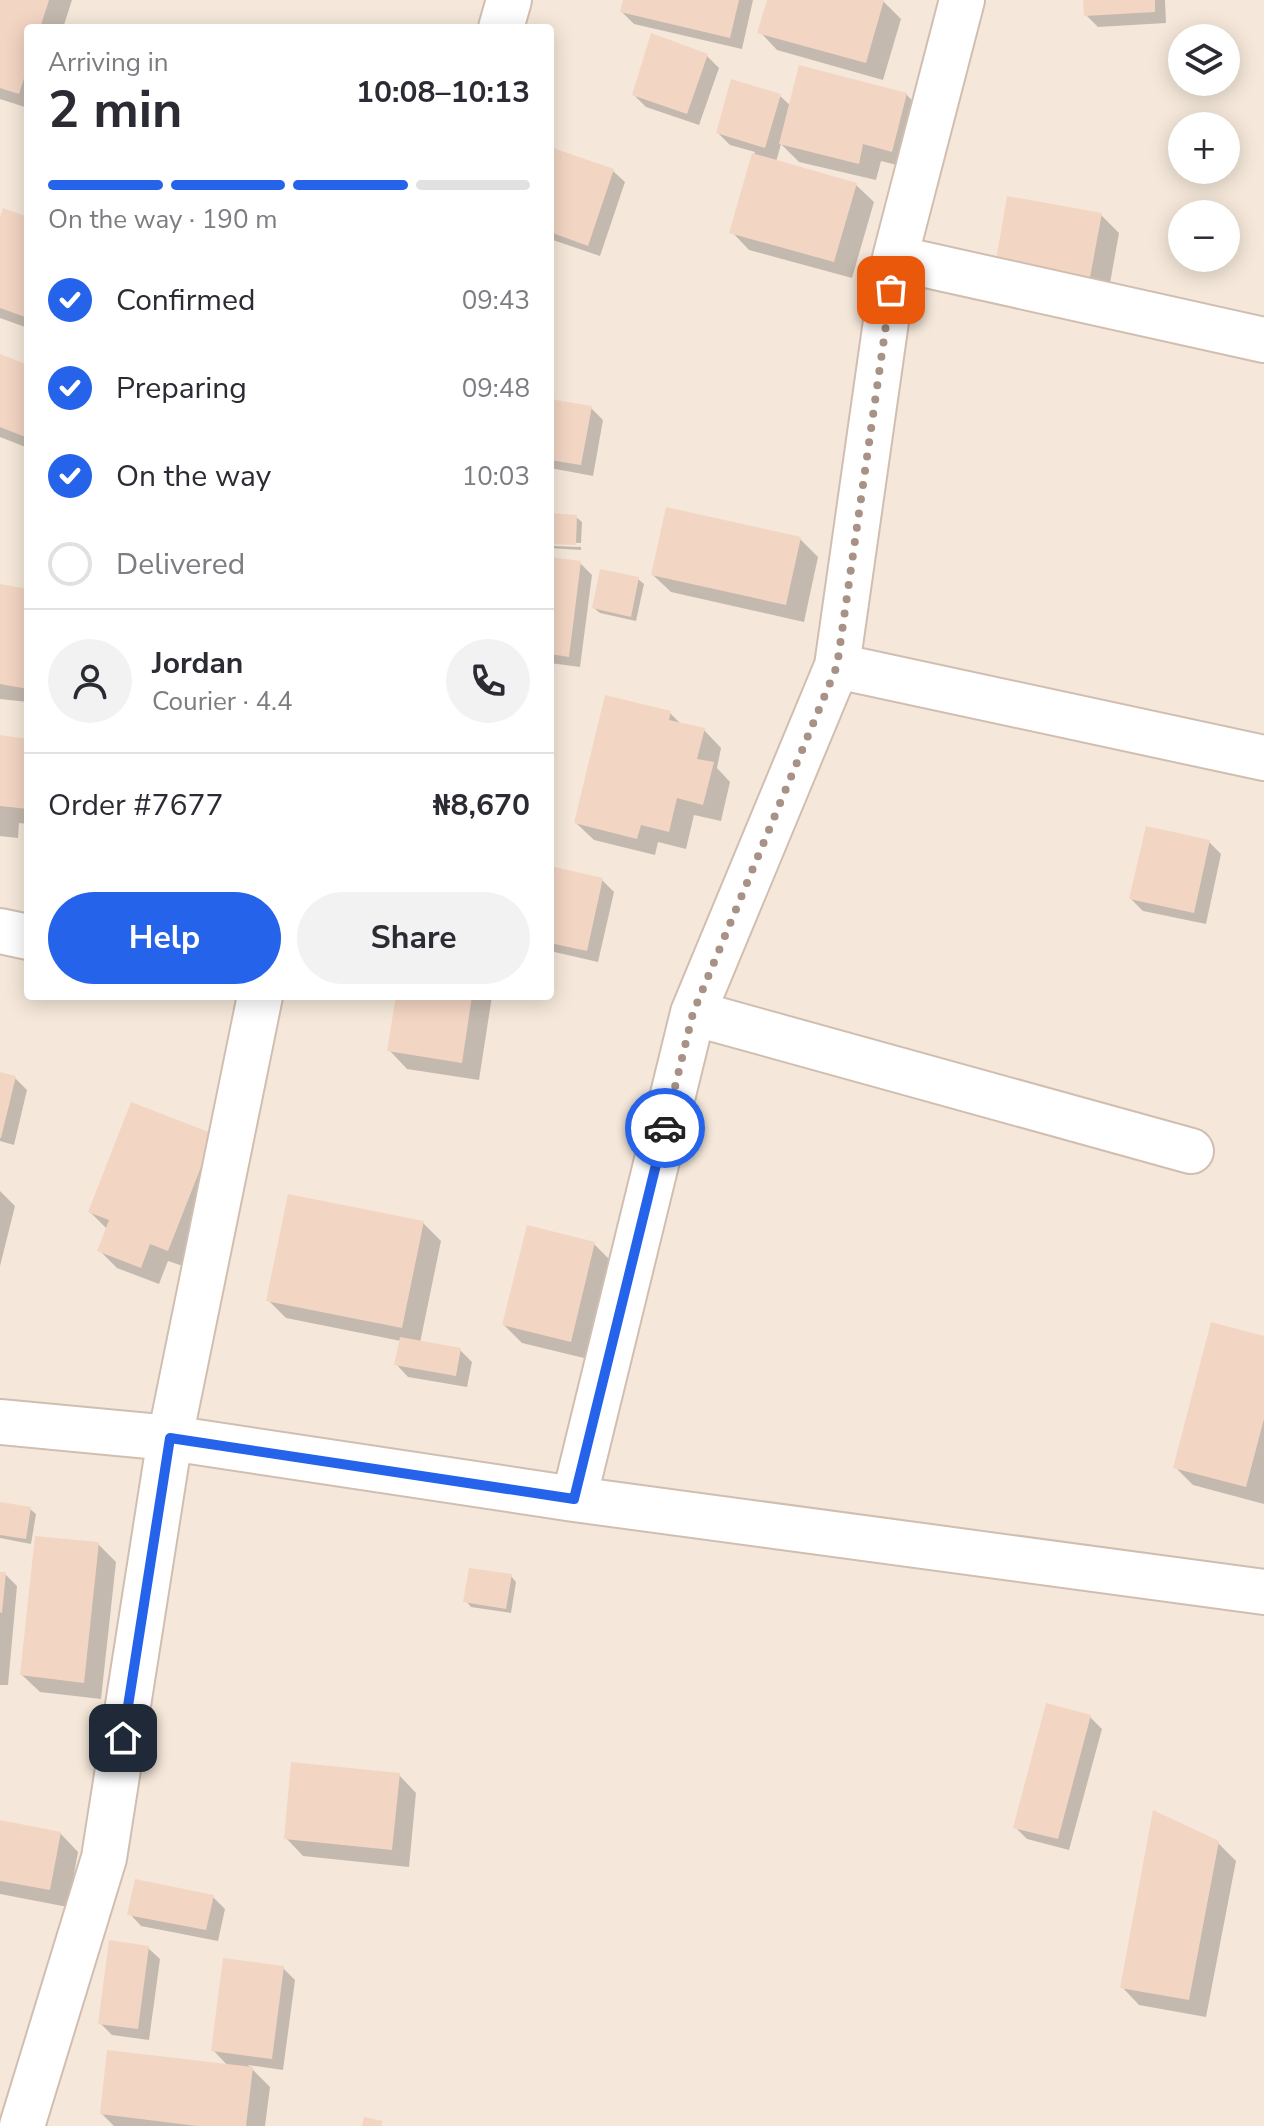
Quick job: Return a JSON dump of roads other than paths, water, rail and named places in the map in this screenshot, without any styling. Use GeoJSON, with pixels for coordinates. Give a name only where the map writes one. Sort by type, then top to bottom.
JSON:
{"type":"FeatureCollection","features":[{"type":"Feature","properties":{"kind":"street"},"geometry":{"type":"LineString","coordinates":[[502,24],[509,0]]}},
{"type":"Feature","properties":{"kind":"street"},"geometry":{"type":"LineString","coordinates":[[574,1499],[693,1013],[837,666],[895,258],[962,0]]}},
{"type":"Feature","properties":{"kind":"street"},"geometry":{"type":"LineString","coordinates":[[895,258],[1264,340]]}},
{"type":"Feature","properties":{"kind":"street"},"geometry":{"type":"LineString","coordinates":[[837,666],[1264,758]]}},
{"type":"Feature","properties":{"kind":"street"},"geometry":{"type":"LineString","coordinates":[[0,931],[24,936]]}},
{"type":"Feature","properties":{"kind":"street"},"geometry":{"type":"LineString","coordinates":[[22,2126],[104,1858],[170,1438],[259,1000]]}},
{"type":"Feature","properties":{"kind":"street"},"geometry":{"type":"LineString","coordinates":[[693,1013],[1191,1151]]}},
{"type":"Feature","properties":{"kind":"street"},"geometry":{"type":"LineString","coordinates":[[0,1422],[170,1438],[574,1499],[1264,1592]]}},
{"type":"Feature","properties":{"kind":"street"},"geometry":{"type":"LineString","coordinates":[[0,2124],[8,2126]]}}]}
